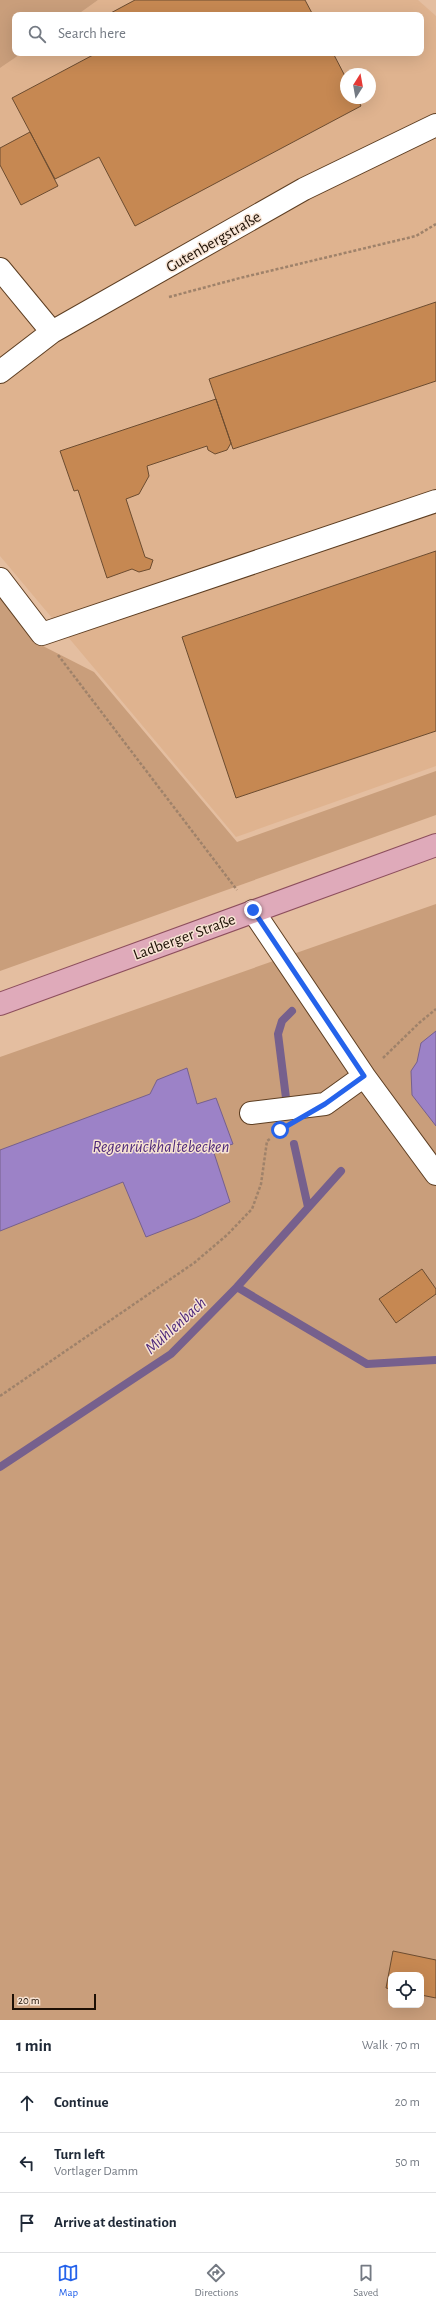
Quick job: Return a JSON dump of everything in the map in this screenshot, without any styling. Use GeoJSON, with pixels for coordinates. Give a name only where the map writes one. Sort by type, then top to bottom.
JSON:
{"type":"FeatureCollection","features":[{"type":"Feature","properties":{"kind":"main road","name":"Ladberger Straße"},"geometry":{"type":"LineString","coordinates":[[0,1004],[253,910],[436,845]]}},
{"type":"Feature","properties":{"kind":"street","name":"Gutenbergstraße"},"geometry":{"type":"LineString","coordinates":[[0,372],[52,332],[304,189],[436,125]]}},
{"type":"Feature","properties":{"kind":"street"},"geometry":{"type":"LineString","coordinates":[[0,269],[52,332]]}},
{"type":"Feature","properties":{"kind":"street"},"geometry":{"type":"LineString","coordinates":[[0,579],[42,634],[436,501]]}},
{"type":"Feature","properties":{"kind":"street"},"geometry":{"type":"LineString","coordinates":[[253,910],[364,1076],[436,1174]]}},
{"type":"Feature","properties":{"kind":"street"},"geometry":{"type":"LineString","coordinates":[[251,1113],[325,1104],[364,1076]]}},
{"type":"Feature","properties":{"kind":"path"},"geometry":{"type":"LineString","coordinates":[[162,299],[240,278],[416,236],[436,224]]}},
{"type":"Feature","properties":{"kind":"path"},"geometry":{"type":"LineString","coordinates":[[42,634],[253,910]]}},
{"type":"Feature","properties":{"kind":"path"},"geometry":{"type":"LineString","coordinates":[[364,1076],[419,1023],[436,1010]]}},
{"type":"Feature","properties":{"kind":"path"},"geometry":{"type":"LineString","coordinates":[[0,1396],[194,1263],[228,1236],[252,1209],[261,1184],[267,1141],[276,1134]]}},
{"type":"Feature","properties":{"kind":"shaded area"},"geometry":{"type":"Polygon","coordinates":[[[0,0],[98,0],[81,12],[12,12],[12,56],[18,56],[0,68],[0,0]]]}},
{"type":"Feature","properties":{"kind":"shaded area"},"geometry":{"type":"Polygon","coordinates":[[[98,0],[418,0],[436,16],[436,766],[236,837],[0,556],[0,68],[18,56],[424,56],[424,12],[81,12],[98,0]]]}},
{"type":"Feature","properties":{"kind":"shaded area"},"geometry":{"type":"Polygon","coordinates":[[[0,593],[37,643],[94,672],[237,842],[436,771],[436,815],[0,971],[0,593]]]}},
{"type":"Feature","properties":{"kind":"shaded area"},"geometry":{"type":"Polygon","coordinates":[[[436,904],[436,2020],[0,2020],[0,1057],[436,904]]]}},
{"type":"Feature","properties":{"kind":"water"},"geometry":{"type":"Polygon","coordinates":[[[436,1031],[436,1126],[412,1095],[411,1071],[417,1062],[421,1043],[436,1031]]]}},
{"type":"Feature","properties":{"kind":"water","name":"Regenrückhaltebecken"},"geometry":{"type":"Polygon","coordinates":[[[187,1068],[197,1104],[216,1098],[233,1144],[213,1150],[230,1202],[195,1218],[146,1237],[123,1182],[0,1231],[0,1150],[150,1094],[157,1080],[187,1068]]]}},
{"type":"Feature","properties":{"kind":"building"},"geometry":{"type":"Polygon","coordinates":[[[135,0],[305,0],[311,12],[113,12],[135,0]]]}},
{"type":"Feature","properties":{"kind":"building"},"geometry":{"type":"Polygon","coordinates":[[[91,56],[335,56],[341,68],[340,104],[360,104],[361,106],[135,226],[99,157],[55,179],[12,98],[91,56]]]}},
{"type":"Feature","properties":{"kind":"building"},"geometry":{"type":"Polygon","coordinates":[[[30,132],[58,186],[21,205],[0,165],[0,148],[30,132]]]}},
{"type":"Feature","properties":{"kind":"building"},"geometry":{"type":"Polygon","coordinates":[[[436,302],[436,381],[233,449],[209,379],[436,302]]]}},
{"type":"Feature","properties":{"kind":"building"},"geometry":{"type":"Polygon","coordinates":[[[216,399],[231,443],[227,450],[215,454],[208,450],[207,446],[147,466],[149,476],[139,494],[126,499],[145,557],[153,560],[150,569],[139,572],[132,569],[107,578],[78,490],[74,491],[60,451],[216,399]]]}},
{"type":"Feature","properties":{"kind":"building"},"geometry":{"type":"Polygon","coordinates":[[[436,551],[436,731],[236,798],[182,637],[436,551]]]}},
{"type":"Feature","properties":{"kind":"building"},"geometry":{"type":"Polygon","coordinates":[[[422,1269],[436,1289],[436,1294],[396,1323],[379,1299],[422,1269]]]}},
{"type":"Feature","properties":{"kind":"building"},"geometry":{"type":"Polygon","coordinates":[[[393,1951],[436,1960],[436,1998],[424,1996],[424,1972],[389,1972],[393,1951]]]}},
{"type":"Feature","properties":{"kind":"building"},"geometry":{"type":"Polygon","coordinates":[[[388,1977],[388,1988],[386,1988],[388,1977]]]}},
{"type":"Feature","properties":{"kind":"waterway"},"geometry":{"type":"LineString","coordinates":[[286,1098],[278,1034],[282,1021],[292,1011]]}},
{"type":"Feature","properties":{"kind":"waterway"},"geometry":{"type":"LineString","coordinates":[[294,1144],[308,1207]]}},
{"type":"Feature","properties":{"kind":"waterway","name":"Mühlenbach"},"geometry":{"type":"LineString","coordinates":[[0,1467],[171,1354],[237,1287],[341,1171]]}},
{"type":"Feature","properties":{"kind":"waterway"},"geometry":{"type":"LineString","coordinates":[[237,1287],[367,1364],[436,1360]]}},
{"type":"Feature","properties":{"kind":"route"},"geometry":{"type":"LineString","coordinates":[[253,910],[364,1076],[325,1104],[280,1130]]}}]}
